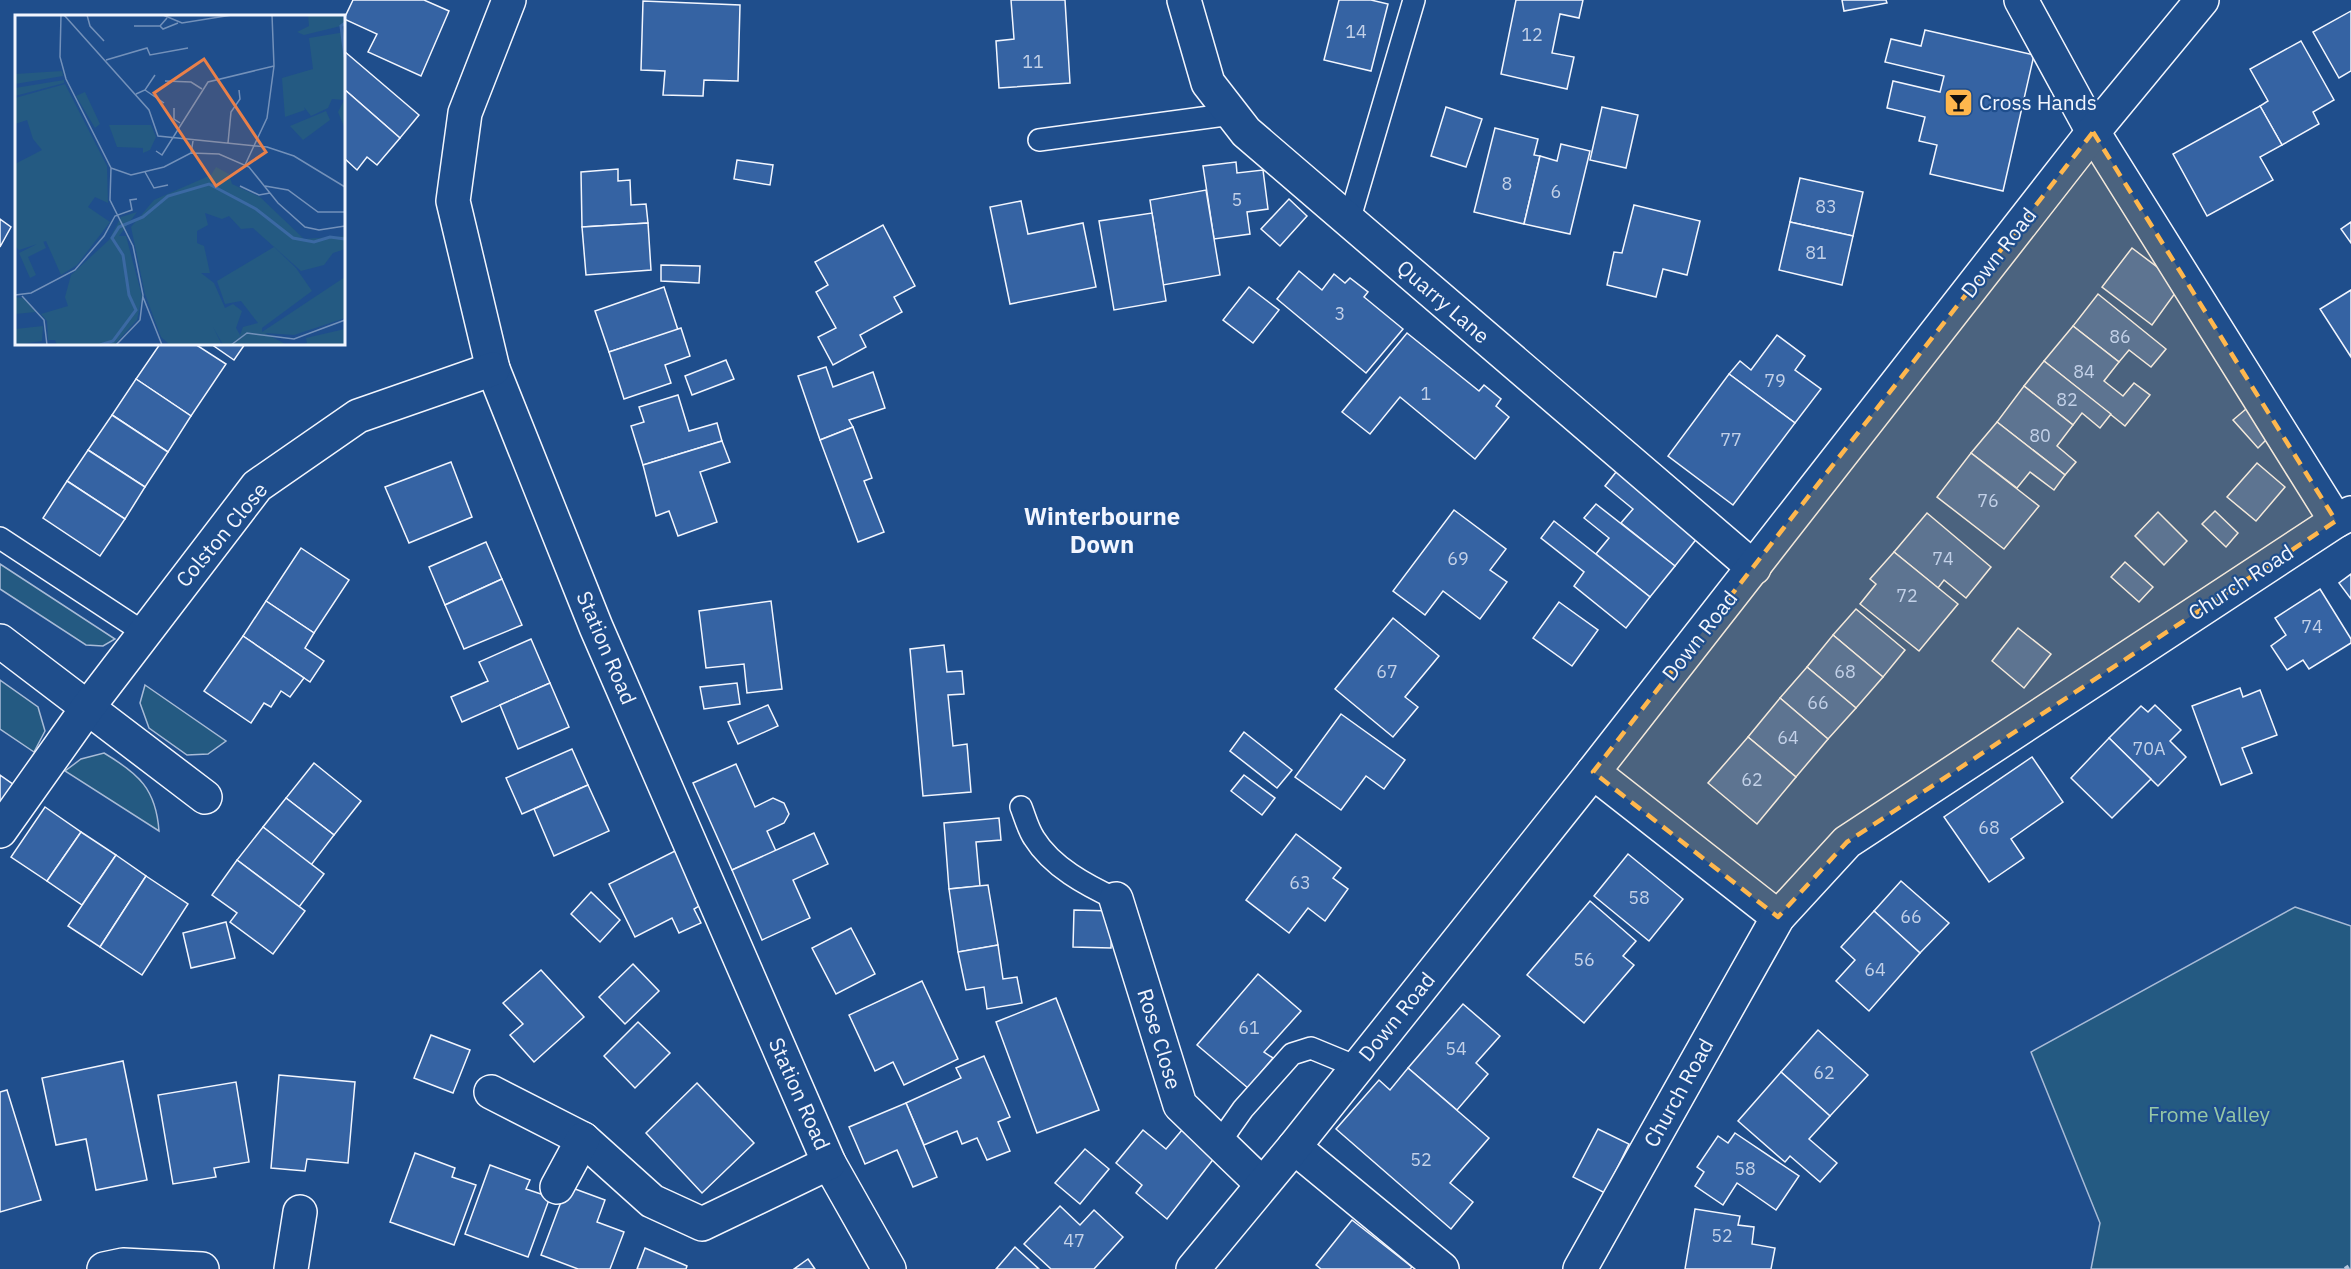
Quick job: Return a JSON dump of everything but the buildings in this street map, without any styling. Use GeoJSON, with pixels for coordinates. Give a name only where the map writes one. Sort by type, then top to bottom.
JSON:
{"type":"FeatureCollection","features":[{"type":"Feature","properties":{"kind":"street","name":"Station Road"},"geometry":{"type":"LineString","coordinates":[[509,0],[465,113],[453,201],[493,369],[596,627],[829,1163],[889,1269]]}},
{"type":"Feature","properties":{"kind":"street","name":"Quarry Lane"},"geometry":{"type":"LineString","coordinates":[[1184,0],[1208,83],[1246,132],[1754,568]]}},
{"type":"Feature","properties":{"kind":"street","name":"Church Road"},"geometry":{"type":"LineString","coordinates":[[1580,1269],[1778,917],[1847,842],[2344,517],[2093,132],[2021,0]]}},
{"type":"Feature","properties":{"kind":"street","name":"Down Road"},"geometry":{"type":"LineString","coordinates":[[1193,1269],[1593,772],[2093,132],[2202,0]]}},
{"type":"Feature","properties":{"kind":"street","name":"Colston Close"},"geometry":{"type":"LineString","coordinates":[[0,831],[143,632],[257,486],[358,416],[493,369]]}},
{"type":"Feature","properties":{"kind":"street"},"geometry":{"type":"LineString","coordinates":[[0,641],[205,797]]}},
{"type":"Feature","properties":{"kind":"street"},"geometry":{"type":"LineString","coordinates":[[1593,772],[1778,917]]}},
{"type":"Feature","properties":{"kind":"street","name":"Rose Close"},"geometry":{"type":"LineString","coordinates":[[1116,899],[1180,1105],[1262,1183]]}},
{"type":"Feature","properties":{"kind":"street"},"geometry":{"type":"LineString","coordinates":[[491,1092],[583,1139],[652,1201],[702,1224],[829,1163]]}},
{"type":"Feature","properties":{"kind":"street"},"geometry":{"type":"LineString","coordinates":[[557,1187],[583,1139]]}},
{"type":"Feature","properties":{"kind":"street"},"geometry":{"type":"LineString","coordinates":[[1293,1147],[1442,1269]]}},
{"type":"Feature","properties":{"kind":"street"},"geometry":{"type":"LineString","coordinates":[[291,1269],[300,1212]]}},
{"type":"Feature","properties":{"kind":"street"},"geometry":{"type":"LineString","coordinates":[[104,1269],[123,1265],[202,1269]]}},
{"type":"Feature","properties":{"kind":"lane"},"geometry":{"type":"LineString","coordinates":[[1349,221],[1414,0]]}},
{"type":"Feature","properties":{"kind":"lane"},"geometry":{"type":"LineString","coordinates":[[1039,140],[1232,114]]}},
{"type":"Feature","properties":{"kind":"lane"},"geometry":{"type":"LineString","coordinates":[[0,538],[143,632]]}},
{"type":"Feature","properties":{"kind":"lane"},"geometry":{"type":"LineString","coordinates":[[1021,807],[1034,838],[1054,860],[1081,882],[1116,899]]}},
{"type":"Feature","properties":{"kind":"lane"},"geometry":{"type":"LineString","coordinates":[[1220,1143],[1243,1109],[1292,1054],[1311,1048],[1357,1067]]}},
{"type":"Feature","properties":{"kind":"path"},"geometry":{"type":"LineString","coordinates":[[2344,1269],[2351,1265]]}},
{"type":"Feature","properties":{"kind":"highlighted area"},"geometry":{"type":"Polygon","coordinates":[[[2093,132],[2336,521],[1847,842],[1778,917],[1593,772],[2093,132]]]}},
{"type":"Feature","properties":{"kind":"green space"},"geometry":{"type":"Polygon","coordinates":[[[0,564],[115,639],[103,646],[86,645],[0,589],[0,564]]]}},
{"type":"Feature","properties":{"kind":"green space"},"geometry":{"type":"Polygon","coordinates":[[[0,680],[38,707],[45,731],[34,752],[0,729],[0,680]]]}},
{"type":"Feature","properties":{"kind":"green space"},"geometry":{"type":"Polygon","coordinates":[[[145,685],[226,741],[208,754],[187,755],[149,728],[140,703],[145,685]]]}},
{"type":"Feature","properties":{"kind":"green space"},"geometry":{"type":"Polygon","coordinates":[[[104,753],[127,768],[144,784],[154,804],[159,831],[65,771],[81,759],[104,753]]]}},
{"type":"Feature","properties":{"kind":"green space","name":"Frome Valley"},"geometry":{"type":"Polygon","coordinates":[[[2295,907],[2351,926],[2351,1269],[2091,1269],[2100,1223],[2031,1052],[2295,907]]]}},
{"type":"Feature","properties":{"kind":"place","name":"Cross Hands"},"geometry":{"type":"Point","coordinates":[1958,103]}},
{"type":"Feature","properties":{"kind":"district","name":"Winterbourne Down"},"geometry":{"type":"Point","coordinates":[1102,531]}}]}
